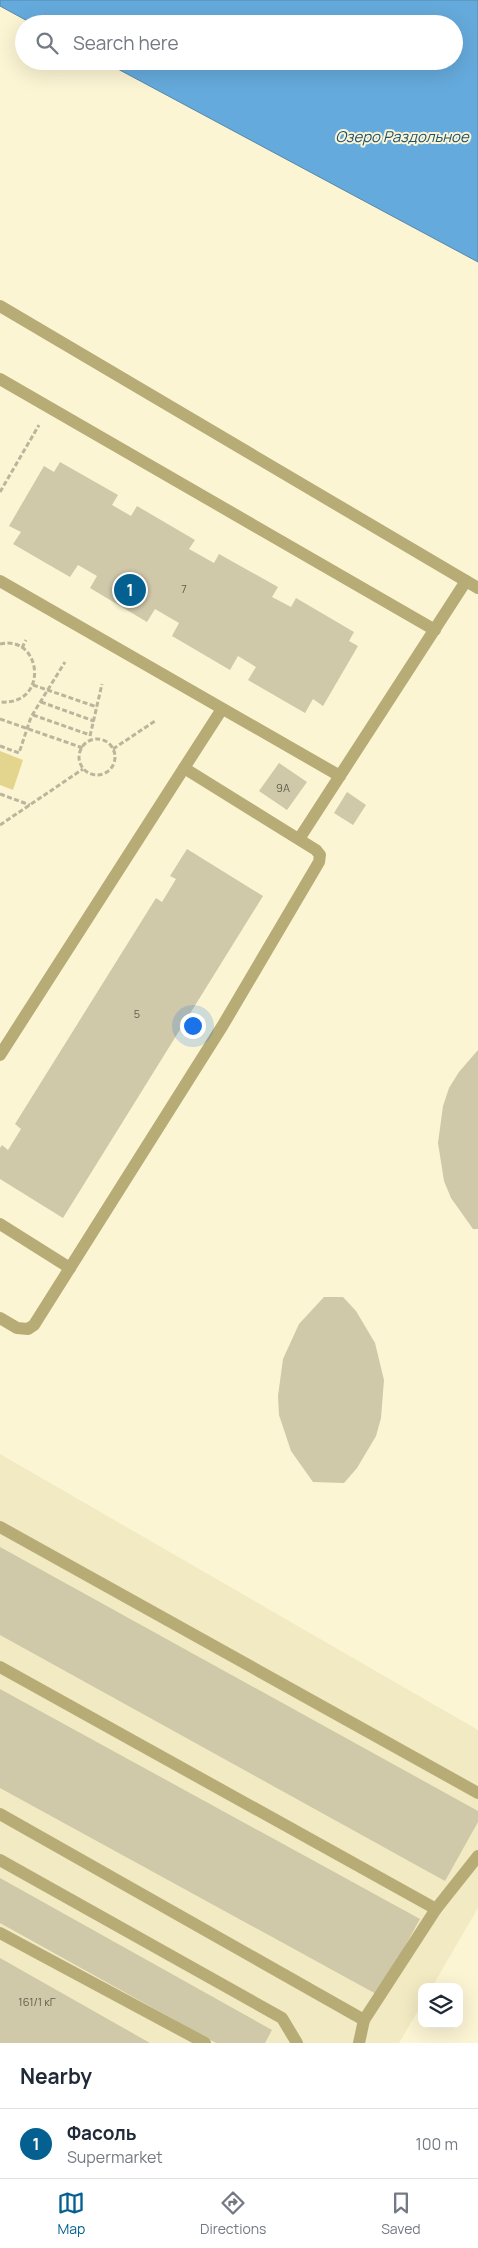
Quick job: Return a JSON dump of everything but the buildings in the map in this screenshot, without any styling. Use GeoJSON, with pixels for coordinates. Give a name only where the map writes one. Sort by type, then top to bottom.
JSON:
{"type":"FeatureCollection","features":[{"type":"Feature","properties":{"kind":"lane"},"geometry":{"type":"LineString","coordinates":[[0,306],[478,588]]}},
{"type":"Feature","properties":{"kind":"lane"},"geometry":{"type":"LineString","coordinates":[[0,379],[435,630]]}},
{"type":"Feature","properties":{"kind":"lane"},"geometry":{"type":"LineString","coordinates":[[0,581],[340,776]]}},
{"type":"Feature","properties":{"kind":"lane"},"geometry":{"type":"LineString","coordinates":[[299,839],[466,581]]}},
{"type":"Feature","properties":{"kind":"lane"},"geometry":{"type":"LineString","coordinates":[[0,1055],[222,709]]}},
{"type":"Feature","properties":{"kind":"lane"},"geometry":{"type":"LineString","coordinates":[[0,1318],[17,1328],[28,1330],[34,1325],[223,1025],[319,862],[320,855],[316,850],[184,768]]}},
{"type":"Feature","properties":{"kind":"lane"},"geometry":{"type":"LineString","coordinates":[[0,1224],[70,1268]]}},
{"type":"Feature","properties":{"kind":"lane"},"geometry":{"type":"LineString","coordinates":[[0,1527],[478,1793]]}},
{"type":"Feature","properties":{"kind":"lane"},"geometry":{"type":"LineString","coordinates":[[0,1667],[436,1908]]}},
{"type":"Feature","properties":{"kind":"lane"},"geometry":{"type":"LineString","coordinates":[[0,1814],[364,2020]]}},
{"type":"Feature","properties":{"kind":"lane"},"geometry":{"type":"LineString","coordinates":[[359,2043],[364,2020],[436,1908],[478,1856]]}},
{"type":"Feature","properties":{"kind":"lane"},"geometry":{"type":"LineString","coordinates":[[0,1860],[282,2018],[296,2043]]}},
{"type":"Feature","properties":{"kind":"lane"},"geometry":{"type":"LineString","coordinates":[[0,1933],[205,2043]]}},
{"type":"Feature","properties":{"kind":"path"},"geometry":{"type":"LineString","coordinates":[[0,492],[49,407]]}},
{"type":"Feature","properties":{"kind":"path"},"geometry":{"type":"LineString","coordinates":[[22,648],[26,640]]}},
{"type":"Feature","properties":{"kind":"path"},"geometry":{"type":"LineString","coordinates":[[0,644],[15,644],[22,648],[32,659],[36,671],[33,685],[19,700],[0,702]]}},
{"type":"Feature","properties":{"kind":"path"},"geometry":{"type":"LineString","coordinates":[[0,746],[19,753],[33,715],[65,662]]}},
{"type":"Feature","properties":{"kind":"path"},"geometry":{"type":"LineString","coordinates":[[88,742],[103,740],[113,749],[115,754],[114,763],[109,771],[100,775],[91,774],[84,769],[79,760],[83,748],[88,742],[102,684]]}},
{"type":"Feature","properties":{"kind":"path"},"geometry":{"type":"LineString","coordinates":[[33,685],[97,707]]}},
{"type":"Feature","properties":{"kind":"path"},"geometry":{"type":"LineString","coordinates":[[41,702],[94,720]]}},
{"type":"Feature","properties":{"kind":"path"},"geometry":{"type":"LineString","coordinates":[[33,715],[90,735]]}},
{"type":"Feature","properties":{"kind":"path"},"geometry":{"type":"LineString","coordinates":[[0,719],[83,748]]}},
{"type":"Feature","properties":{"kind":"path"},"geometry":{"type":"LineString","coordinates":[[113,749],[155,720]]}},
{"type":"Feature","properties":{"kind":"path"},"geometry":{"type":"LineString","coordinates":[[0,825],[84,769]]}},
{"type":"Feature","properties":{"kind":"path"},"geometry":{"type":"LineString","coordinates":[[0,794],[30,805]]}},
{"type":"Feature","properties":{"kind":"shaded area"},"geometry":{"type":"Polygon","coordinates":[[[0,751],[23,760],[13,790],[0,785],[0,751]]]}},
{"type":"Feature","properties":{"kind":"shaded area"},"geometry":{"type":"Polygon","coordinates":[[[0,1454],[478,1730],[478,1908],[434,1983],[418,1983],[418,2011],[399,2043],[0,2043],[0,1454]]]}},
{"type":"Feature","properties":{"kind":"water","name":"Озеро Раздольное"},"geometry":{"type":"Polygon","coordinates":[[[0,0],[478,0],[478,262],[120,70],[463,70],[463,15],[16,15],[0,6],[0,0]]]}},
{"type":"Feature","properties":{"kind":"place","name":"Фасоль"},"geometry":{"type":"Point","coordinates":[130,590]}}]}
